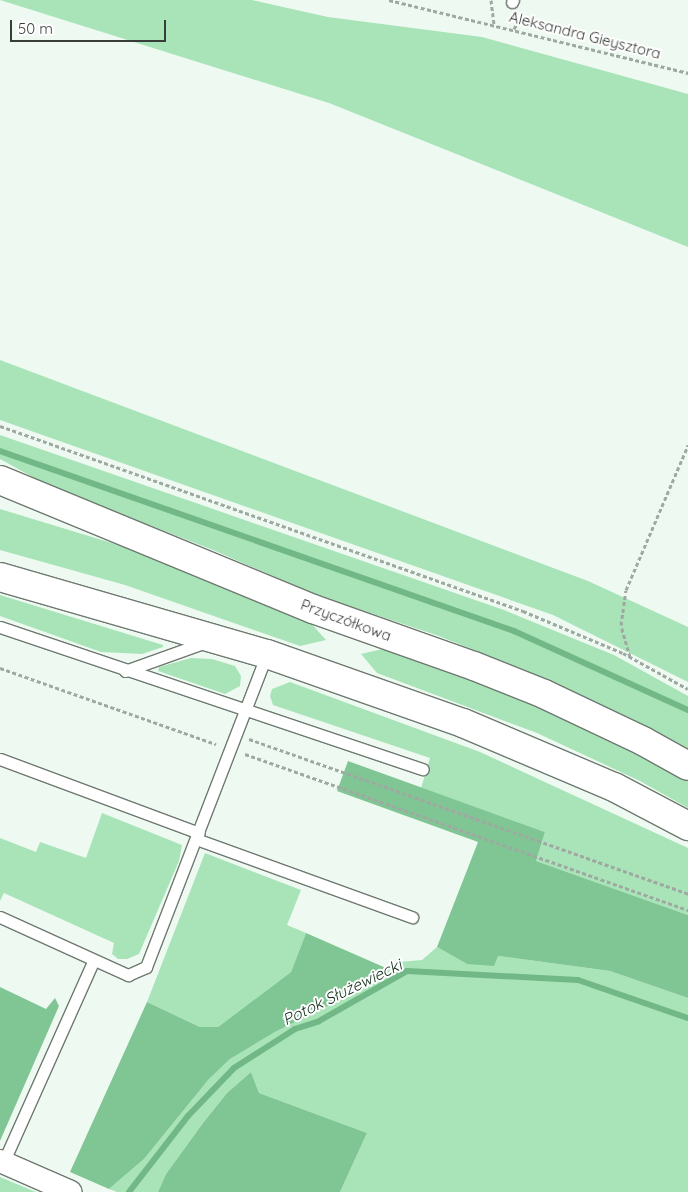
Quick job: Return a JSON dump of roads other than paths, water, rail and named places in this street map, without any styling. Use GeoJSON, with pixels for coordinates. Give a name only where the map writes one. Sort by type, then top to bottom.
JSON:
{"type":"FeatureCollection","features":[{"type":"Feature","properties":{"kind":"main road","name":"Przyczółkowa"},"geometry":{"type":"LineString","coordinates":[[0,480],[313,609],[474,666],[544,694],[688,766]]}},
{"type":"Feature","properties":{"kind":"main road"},"geometry":{"type":"LineString","coordinates":[[0,577],[267,654],[524,748],[614,787],[688,826]]}},
{"type":"Feature","properties":{"kind":"street"},"geometry":{"type":"LineString","coordinates":[[1,1162],[71,1192]]}},
{"type":"Feature","properties":{"kind":"lane"},"geometry":{"type":"LineString","coordinates":[[0,627],[125,671],[423,769]]}},
{"type":"Feature","properties":{"kind":"lane"},"geometry":{"type":"LineString","coordinates":[[125,671],[215,638]]}},
{"type":"Feature","properties":{"kind":"lane"},"geometry":{"type":"LineString","coordinates":[[0,917],[128,975],[146,966],[232,749],[267,654]]}},
{"type":"Feature","properties":{"kind":"lane"},"geometry":{"type":"LineString","coordinates":[[0,759],[412,917]]}},
{"type":"Feature","properties":{"kind":"lane"},"geometry":{"type":"LineString","coordinates":[[1,1162],[94,960]]}},
{"type":"Feature","properties":{"kind":"waterway"},"geometry":{"type":"LineString","coordinates":[[0,451],[514,631],[688,710]]}},
{"type":"Feature","properties":{"kind":"waterway","name":"Potok Służewiecki"},"geometry":{"type":"LineString","coordinates":[[129,1192],[188,1116],[234,1068],[295,1029],[319,1021],[407,971],[578,980],[688,1018]]}}]}
